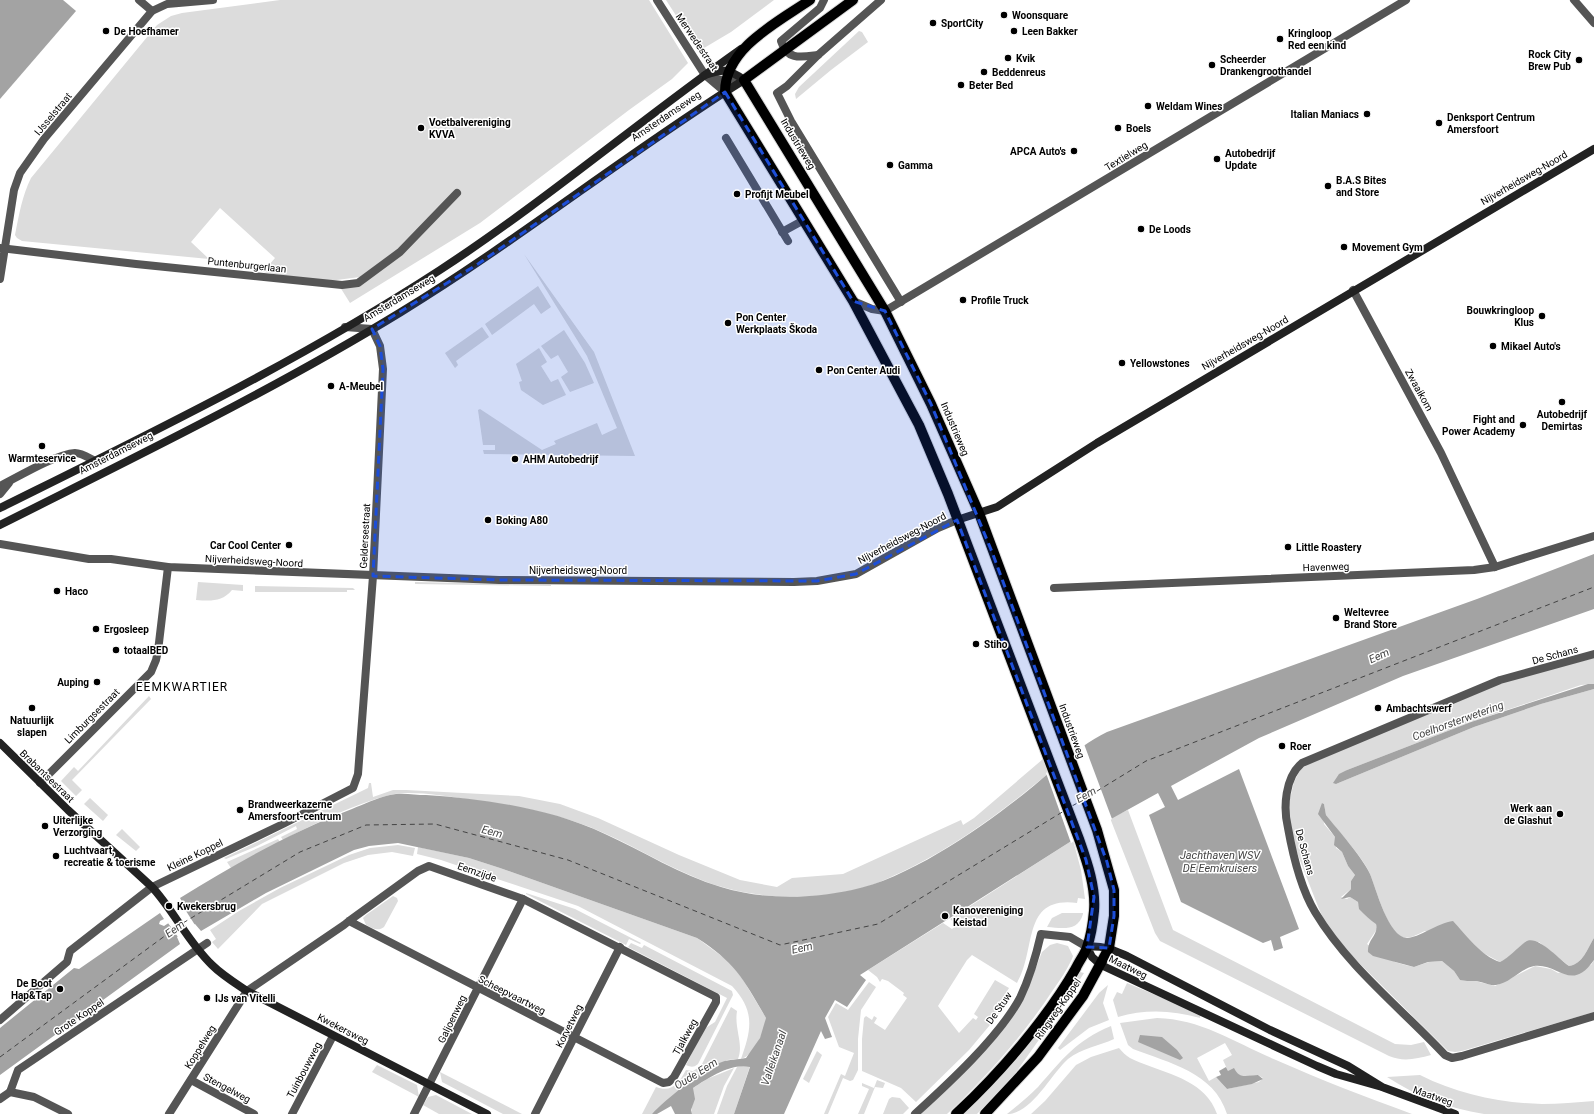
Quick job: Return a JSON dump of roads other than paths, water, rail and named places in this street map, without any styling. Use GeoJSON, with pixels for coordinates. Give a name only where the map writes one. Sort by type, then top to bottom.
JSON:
{"type":"FeatureCollection","features":[{"type":"Feature","properties":{"kind":"main road","name":"Amsterdamseweg"},"geometry":{"type":"LineString","coordinates":[[0,508],[95,461],[277,366],[402,294],[508,224],[705,75],[810,0]]}},
{"type":"Feature","properties":{"kind":"main road","name":"Amsterdamseweg"},"geometry":{"type":"LineString","coordinates":[[0,525],[177,436],[372,328],[478,264],[662,133],[786,51],[853,0]]}},
{"type":"Feature","properties":{"kind":"main road"},"geometry":{"type":"LineString","coordinates":[[745,47],[729,70],[725,81],[725,92],[853,301],[919,425],[957,520]]}},
{"type":"Feature","properties":{"kind":"main road"},"geometry":{"type":"LineString","coordinates":[[705,75],[721,69],[729,70]]}},
{"type":"Feature","properties":{"kind":"main road","name":"Industrieweg"},"geometry":{"type":"LineString","coordinates":[[729,70],[744,80],[885,311],[931,404],[979,513],[1067,754],[1097,830]]}},
{"type":"Feature","properties":{"kind":"main road","name":"Nijverheidsweg-Noord"},"geometry":{"type":"LineString","coordinates":[[957,520],[997,506],[1097,442],[1594,149]]}},
{"type":"Feature","properties":{"kind":"main road","name":"Ringweg-Koppel"},"geometry":{"type":"LineString","coordinates":[[956,1114],[989,1080],[1046,1013],[1068,982],[1087,947],[1094,912],[1094,897],[1086,860],[1079,839],[957,520]]}},
{"type":"Feature","properties":{"kind":"main road","name":"Brabantsestraat"},"geometry":{"type":"LineString","coordinates":[[0,743],[40,783],[152,887]]}},
{"type":"Feature","properties":{"kind":"main road","name":"Ringweg-Koppel"},"geometry":{"type":"LineString","coordinates":[[985,1114],[1019,1079],[1050,1041],[1083,996],[1109,948],[1114,916],[1114,890],[1097,830]]}},
{"type":"Feature","properties":{"kind":"main road","name":"Kwekersweg"},"geometry":{"type":"LineString","coordinates":[[152,887],[197,948],[212,965],[247,991],[487,1114]]}},
{"type":"Feature","properties":{"kind":"main road","name":"Maatweg"},"geometry":{"type":"LineString","coordinates":[[1382,1087],[1348,1066],[1270,1030],[1109,948],[1097,946],[1087,947],[1092,956],[1101,965],[1287,1053],[1336,1074],[1382,1087],[1455,1114]]}},
{"type":"Feature","properties":{"kind":"street"},"geometry":{"type":"LineString","coordinates":[[139,0],[152,11],[167,4],[213,0]]}},
{"type":"Feature","properties":{"kind":"street","name":"Merwedestraat"},"geometry":{"type":"LineString","coordinates":[[657,0],[705,75],[725,92]]}},
{"type":"Feature","properties":{"kind":"street"},"geometry":{"type":"LineString","coordinates":[[824,0],[820,8],[781,41],[789,55],[797,58],[818,55],[880,0]]}},
{"type":"Feature","properties":{"kind":"street","name":"Textielweg"},"geometry":{"type":"LineString","coordinates":[[885,311],[1406,0]]}},
{"type":"Feature","properties":{"kind":"street"},"geometry":{"type":"LineString","coordinates":[[1574,0],[1594,23]]}},
{"type":"Feature","properties":{"kind":"street","name":"IJsselstraat"},"geometry":{"type":"LineString","coordinates":[[0,279],[2,248],[14,190],[20,173],[44,140],[152,11]]}},
{"type":"Feature","properties":{"kind":"street","name":"Industrieweg"},"geometry":{"type":"LineString","coordinates":[[818,55],[787,86],[777,93],[791,121],[901,302]]}},
{"type":"Feature","properties":{"kind":"street"},"geometry":{"type":"LineString","coordinates":[[705,75],[725,81],[744,80]]}},
{"type":"Feature","properties":{"kind":"street"},"geometry":{"type":"LineString","coordinates":[[726,138],[788,241]]}},
{"type":"Feature","properties":{"kind":"street","name":"Puntenburgerlaan"},"geometry":{"type":"LineString","coordinates":[[2,248],[136,264],[342,285],[358,283],[400,252],[457,193]]}},
{"type":"Feature","properties":{"kind":"street"},"geometry":{"type":"LineString","coordinates":[[782,232],[804,220]]}},
{"type":"Feature","properties":{"kind":"street","name":"Zwaaikom"},"geometry":{"type":"LineString","coordinates":[[1353,290],[1441,453],[1495,566]]}},
{"type":"Feature","properties":{"kind":"street"},"geometry":{"type":"LineString","coordinates":[[853,301],[872,309],[885,311]]}},
{"type":"Feature","properties":{"kind":"street"},"geometry":{"type":"LineString","coordinates":[[345,327],[372,328]]}},
{"type":"Feature","properties":{"kind":"street","name":"Geldersestraat"},"geometry":{"type":"LineString","coordinates":[[358,774],[373,576],[383,369],[380,346],[372,328]]}},
{"type":"Feature","properties":{"kind":"street","name":"Amsterdamseweg"},"geometry":{"type":"LineString","coordinates":[[0,486],[61,456],[75,453],[82,454],[95,461]]}},
{"type":"Feature","properties":{"kind":"street","name":"Amsterdamseweg"},"geometry":{"type":"LineString","coordinates":[[0,494],[12,480]]}},
{"type":"Feature","properties":{"kind":"street","name":"Nijverheidsweg-Noord"},"geometry":{"type":"LineString","coordinates":[[0,544],[89,559],[111,559],[168,567],[499,580],[817,581],[856,574],[938,528],[957,520]]}},
{"type":"Feature","properties":{"kind":"street","name":"Havenweg"},"geometry":{"type":"LineString","coordinates":[[1054,588],[1474,570],[1495,566],[1594,536]]}},
{"type":"Feature","properties":{"kind":"street","name":"Limburgsestraat"},"geometry":{"type":"LineString","coordinates":[[40,783],[151,672],[158,651],[168,567]]}},
{"type":"Feature","properties":{"kind":"street","name":"De Schans"},"geometry":{"type":"LineString","coordinates":[[1594,654],[1496,681],[1302,763],[1292,776],[1285,809],[1291,847],[1304,888],[1314,911],[1350,958],[1445,1055],[1452,1058],[1462,1056],[1594,1016]]}},
{"type":"Feature","properties":{"kind":"street","name":"Kleine Koppel"},"geometry":{"type":"LineString","coordinates":[[0,1020],[67,962],[70,951],[152,887],[283,824],[353,788],[358,774]]}},
{"type":"Feature","properties":{"kind":"street","name":"Eemzijde"},"geometry":{"type":"LineString","coordinates":[[247,991],[349,921],[418,871],[429,866],[523,899],[716,997]]}},
{"type":"Feature","properties":{"kind":"street","name":"Galjoenweg"},"geometry":{"type":"LineString","coordinates":[[414,1114],[431,1084],[523,899]]}},
{"type":"Feature","properties":{"kind":"street","name":"Scheepvaartweg"},"geometry":{"type":"LineString","coordinates":[[349,921],[478,989],[663,1084],[666,1084]]}},
{"type":"Feature","properties":{"kind":"street","name":"De Stuw"},"geometry":{"type":"LineString","coordinates":[[915,1114],[956,1075],[1007,1017],[1027,982],[1041,934],[1070,937],[1087,947]]}},
{"type":"Feature","properties":{"kind":"street"},"geometry":{"type":"LineString","coordinates":[[197,948],[207,943]]}},
{"type":"Feature","properties":{"kind":"street","name":"Korvetweg"},"geometry":{"type":"LineString","coordinates":[[535,1114],[620,947]]}},
{"type":"Feature","properties":{"kind":"street","name":"Grote Koppel"},"geometry":{"type":"LineString","coordinates":[[10,1092],[18,1070],[197,948]]}},
{"type":"Feature","properties":{"kind":"street","name":"Koppelweg"},"geometry":{"type":"LineString","coordinates":[[170,1114],[247,991]]}},
{"type":"Feature","properties":{"kind":"street","name":"Tjalkweg"},"geometry":{"type":"LineString","coordinates":[[666,1084],[674,1077],[716,1002],[716,997]]}},
{"type":"Feature","properties":{"kind":"street","name":"Tuinbouwweg"},"geometry":{"type":"LineString","coordinates":[[292,1114],[333,1036]]}},
{"type":"Feature","properties":{"kind":"street","name":"Stengelweg"},"geometry":{"type":"LineString","coordinates":[[190,1080],[254,1114]]}},
{"type":"Feature","properties":{"kind":"street"},"geometry":{"type":"LineString","coordinates":[[0,1099],[10,1092],[34,1097],[68,1114]]}},
{"type":"Feature","properties":{"kind":"water"},"geometry":{"type":"Polygon","coordinates":[[[0,0],[63,0],[76,11],[0,99],[0,0]]]}},
{"type":"Feature","properties":{"kind":"water"},"geometry":{"type":"Polygon","coordinates":[[[1594,554],[1594,609],[1403,676],[1259,738],[1171,786],[1178,800],[1239,769],[1299,929],[1280,937],[1283,948],[1274,951],[1271,940],[1263,943],[1181,902],[1149,815],[1165,807],[1158,793],[1073,840],[860,975],[866,980],[847,1007],[835,1000],[825,1018],[832,1037],[825,1039],[821,1031],[784,1114],[734,1114],[750,1067],[742,1066],[720,1072],[693,1088],[695,1099],[691,1110],[692,1114],[675,1114],[671,1106],[657,1114],[652,1114],[675,1093],[706,1070],[725,1061],[746,1058],[760,1038],[766,1018],[738,973],[721,955],[710,947],[697,938],[500,868],[469,858],[398,843],[369,846],[354,850],[266,893],[201,931],[195,924],[177,937],[180,944],[0,1075],[0,1028],[74,968],[79,969],[160,913],[164,919],[160,921],[159,924],[164,926],[187,911],[180,898],[243,861],[285,838],[329,818],[380,798],[399,794],[448,797],[494,802],[540,811],[584,825],[691,876],[737,891],[786,897],[820,895],[852,890],[874,884],[920,864],[966,836],[1007,807],[1075,752],[1107,732],[1477,599],[1594,554]]]}},
{"type":"Feature","properties":{"kind":"water"},"geometry":{"type":"Polygon","coordinates":[[[1588,684],[1594,684],[1594,689],[1541,704],[1474,727],[1336,784],[1333,783],[1339,774],[1347,770],[1471,722],[1588,684]]]}},
{"type":"Feature","properties":{"kind":"water"},"geometry":{"type":"Polygon","coordinates":[[[1322,803],[1324,804],[1326,815],[1367,867],[1384,911],[1394,930],[1400,936],[1407,938],[1412,937],[1441,924],[1453,921],[1480,950],[1486,955],[1500,962],[1525,942],[1530,940],[1535,941],[1547,948],[1569,966],[1574,965],[1581,959],[1594,938],[1594,960],[1586,970],[1572,976],[1551,968],[1534,966],[1524,970],[1506,982],[1493,985],[1477,981],[1460,980],[1454,971],[1442,961],[1428,962],[1414,967],[1373,956],[1368,952],[1368,948],[1376,931],[1376,924],[1359,909],[1358,902],[1350,897],[1341,899],[1351,889],[1351,881],[1355,875],[1348,866],[1342,852],[1334,845],[1335,837],[1318,814],[1322,803]]]}},
{"type":"Feature","properties":{"kind":"water"},"geometry":{"type":"Polygon","coordinates":[[[1140,1035],[1162,1037],[1177,1050],[1183,1058],[1180,1060],[1138,1042],[1140,1035]]]}},
{"type":"Feature","properties":{"kind":"water"},"geometry":{"type":"Polygon","coordinates":[[[1226,1067],[1228,1071],[1234,1068],[1236,1072],[1241,1075],[1258,1075],[1263,1079],[1252,1084],[1227,1089],[1216,1077],[1221,1075],[1219,1071],[1226,1067]]]}},
{"type":"Feature","properties":{"kind":"place","name":"Woonsquare"},"geometry":{"type":"Point","coordinates":[1004,15]}},
{"type":"Feature","properties":{"kind":"place","name":"SportCity"},"geometry":{"type":"Point","coordinates":[933,23]}},
{"type":"Feature","properties":{"kind":"place","name":"De Hoefhamer"},"geometry":{"type":"Point","coordinates":[106,31]}},
{"type":"Feature","properties":{"kind":"place","name":"Leen Bakker"},"geometry":{"type":"Point","coordinates":[1014,31]}},
{"type":"Feature","properties":{"kind":"place","name":"Kringloop Red een kind"},"geometry":{"type":"Point","coordinates":[1280,39]}},
{"type":"Feature","properties":{"kind":"place","name":"Kvik"},"geometry":{"type":"Point","coordinates":[1008,58]}},
{"type":"Feature","properties":{"kind":"place","name":"Rock City Brew Pub"},"geometry":{"type":"Point","coordinates":[1579,60]}},
{"type":"Feature","properties":{"kind":"place","name":"Scheerder Drankengroothandel"},"geometry":{"type":"Point","coordinates":[1212,65]}},
{"type":"Feature","properties":{"kind":"place","name":"Beddenreus"},"geometry":{"type":"Point","coordinates":[984,72]}},
{"type":"Feature","properties":{"kind":"place","name":"Beter Bed"},"geometry":{"type":"Point","coordinates":[961,85]}},
{"type":"Feature","properties":{"kind":"place","name":"Weldam Wines"},"geometry":{"type":"Point","coordinates":[1148,106]}},
{"type":"Feature","properties":{"kind":"place","name":"Italian Maniacs"},"geometry":{"type":"Point","coordinates":[1367,114]}},
{"type":"Feature","properties":{"kind":"place","name":"Denksport Centrum Amersfoort"},"geometry":{"type":"Point","coordinates":[1439,123]}},
{"type":"Feature","properties":{"kind":"place","name":"Voetbalvereniging KVVA"},"geometry":{"type":"Point","coordinates":[421,128]}},
{"type":"Feature","properties":{"kind":"place","name":"Boels"},"geometry":{"type":"Point","coordinates":[1118,128]}},
{"type":"Feature","properties":{"kind":"place","name":"APCA Auto's"},"geometry":{"type":"Point","coordinates":[1074,151]}},
{"type":"Feature","properties":{"kind":"place","name":"Autobedrijf Update"},"geometry":{"type":"Point","coordinates":[1217,159]}},
{"type":"Feature","properties":{"kind":"place","name":"Gamma"},"geometry":{"type":"Point","coordinates":[890,165]}},
{"type":"Feature","properties":{"kind":"place","name":"B.A.S Bites and Store"},"geometry":{"type":"Point","coordinates":[1328,186]}},
{"type":"Feature","properties":{"kind":"place","name":"Profijt Meubel"},"geometry":{"type":"Point","coordinates":[737,194]}},
{"type":"Feature","properties":{"kind":"place","name":"De Loods"},"geometry":{"type":"Point","coordinates":[1141,229]}},
{"type":"Feature","properties":{"kind":"place","name":"Movement Gym"},"geometry":{"type":"Point","coordinates":[1344,247]}},
{"type":"Feature","properties":{"kind":"place","name":"Profile Truck"},"geometry":{"type":"Point","coordinates":[963,300]}},
{"type":"Feature","properties":{"kind":"place","name":"Bouwkringloop Klus"},"geometry":{"type":"Point","coordinates":[1542,316]}},
{"type":"Feature","properties":{"kind":"place","name":"Pon Center Werkplaats Škoda"},"geometry":{"type":"Point","coordinates":[728,323]}},
{"type":"Feature","properties":{"kind":"place","name":"Mikael Auto's"},"geometry":{"type":"Point","coordinates":[1493,346]}},
{"type":"Feature","properties":{"kind":"place","name":"Yellowstones"},"geometry":{"type":"Point","coordinates":[1122,363]}},
{"type":"Feature","properties":{"kind":"place","name":"Pon Center Audi"},"geometry":{"type":"Point","coordinates":[819,370]}},
{"type":"Feature","properties":{"kind":"place","name":"A-Meubel"},"geometry":{"type":"Point","coordinates":[331,386]}},
{"type":"Feature","properties":{"kind":"place","name":"Autobedrijf Demirtas"},"geometry":{"type":"Point","coordinates":[1562,402]}},
{"type":"Feature","properties":{"kind":"place","name":"Fight and Power Academy"},"geometry":{"type":"Point","coordinates":[1523,425]}},
{"type":"Feature","properties":{"kind":"place","name":"Warmteservice"},"geometry":{"type":"Point","coordinates":[42,446]}},
{"type":"Feature","properties":{"kind":"place","name":"AHM Autobedrijf"},"geometry":{"type":"Point","coordinates":[515,459]}},
{"type":"Feature","properties":{"kind":"place","name":"Boking A80"},"geometry":{"type":"Point","coordinates":[488,520]}},
{"type":"Feature","properties":{"kind":"place","name":"Car Cool Center"},"geometry":{"type":"Point","coordinates":[289,545]}},
{"type":"Feature","properties":{"kind":"place","name":"Little Roastery"},"geometry":{"type":"Point","coordinates":[1288,547]}},
{"type":"Feature","properties":{"kind":"place","name":"Haco"},"geometry":{"type":"Point","coordinates":[57,591]}},
{"type":"Feature","properties":{"kind":"place","name":"Weltevree Brand Store"},"geometry":{"type":"Point","coordinates":[1336,618]}},
{"type":"Feature","properties":{"kind":"place","name":"Ergosleep"},"geometry":{"type":"Point","coordinates":[96,629]}},
{"type":"Feature","properties":{"kind":"place","name":"Stiho"},"geometry":{"type":"Point","coordinates":[976,644]}},
{"type":"Feature","properties":{"kind":"place","name":"totaalBED"},"geometry":{"type":"Point","coordinates":[116,650]}},
{"type":"Feature","properties":{"kind":"place","name":"Auping"},"geometry":{"type":"Point","coordinates":[97,682]}},
{"type":"Feature","properties":{"kind":"place","name":"Natuurlijk slapen"},"geometry":{"type":"Point","coordinates":[32,708]}},
{"type":"Feature","properties":{"kind":"place","name":"Ambachtswerf"},"geometry":{"type":"Point","coordinates":[1378,708]}},
{"type":"Feature","properties":{"kind":"place","name":"Roer"},"geometry":{"type":"Point","coordinates":[1282,746]}},
{"type":"Feature","properties":{"kind":"place","name":"Brandweerkazerne Amersfoort-centrum"},"geometry":{"type":"Point","coordinates":[240,810]}},
{"type":"Feature","properties":{"kind":"place","name":"Werk aan de Glashut"},"geometry":{"type":"Point","coordinates":[1560,814]}},
{"type":"Feature","properties":{"kind":"place","name":"Uiterlijke Verzorging"},"geometry":{"type":"Point","coordinates":[45,826]}},
{"type":"Feature","properties":{"kind":"place","name":"Luchtvaart, recreatie & toerisme"},"geometry":{"type":"Point","coordinates":[56,856]}},
{"type":"Feature","properties":{"kind":"place","name":"Kwekersbrug"},"geometry":{"type":"Point","coordinates":[169,906]}},
{"type":"Feature","properties":{"kind":"place","name":"Kanovereniging Keistad"},"geometry":{"type":"Point","coordinates":[945,916]}},
{"type":"Feature","properties":{"kind":"place","name":"De Boot Hap&Tap"},"geometry":{"type":"Point","coordinates":[60,989]}},
{"type":"Feature","properties":{"kind":"place","name":"IJs van Vitelli"},"geometry":{"type":"Point","coordinates":[207,998]}},
{"type":"Feature","properties":{"kind":"district","name":"EEMKWARTIER"},"geometry":{"type":"Point","coordinates":[182,687]}},
{"type":"Feature","properties":{"kind":"water label","name":"Eem"},"geometry":{"type":"Point","coordinates":[1379,656]}},
{"type":"Feature","properties":{"kind":"water label","name":"Coelhorsterwetering"},"geometry":{"type":"Point","coordinates":[1458,721]}},
{"type":"Feature","properties":{"kind":"water label","name":"Eem"},"geometry":{"type":"Point","coordinates":[1086,795]}},
{"type":"Feature","properties":{"kind":"water label","name":"Eem"},"geometry":{"type":"Point","coordinates":[492,832]}},
{"type":"Feature","properties":{"kind":"water label","name":"Jachthaven WSV DE Eemkruisers"},"geometry":{"type":"Point","coordinates":[1220,861]}},
{"type":"Feature","properties":{"kind":"water label","name":"Eem"},"geometry":{"type":"Point","coordinates":[175,929]}},
{"type":"Feature","properties":{"kind":"water label","name":"Eem"},"geometry":{"type":"Point","coordinates":[802,948]}},
{"type":"Feature","properties":{"kind":"water label","name":"Valleikanaal"},"geometry":{"type":"Point","coordinates":[774,1058]}},
{"type":"Feature","properties":{"kind":"water label","name":"Oude Eem"},"geometry":{"type":"Point","coordinates":[696,1074]}}]}
